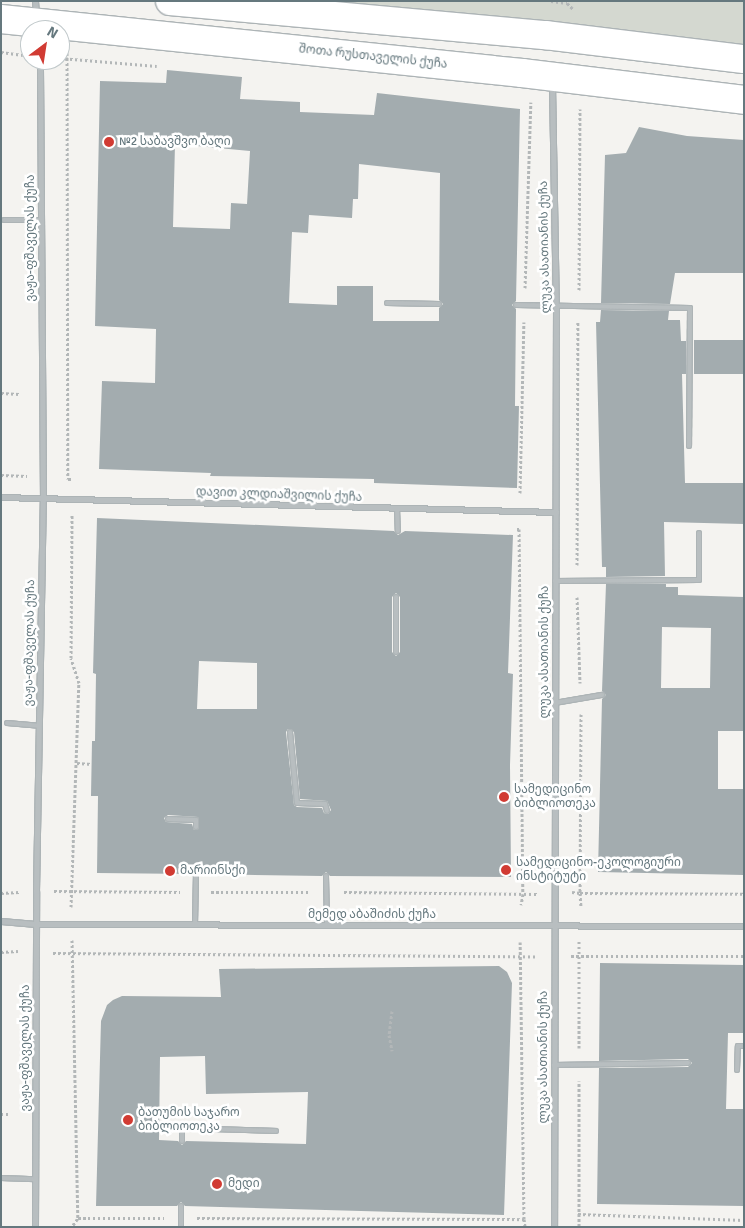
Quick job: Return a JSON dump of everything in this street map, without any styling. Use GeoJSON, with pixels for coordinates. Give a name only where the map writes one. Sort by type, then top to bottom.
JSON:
{"type":"FeatureCollection","features":[{"type":"Feature","properties":{"kind":"main road"},"geometry":{"type":"LineString","coordinates":[[170,1],[525,33],[744,59]]}},
{"type":"Feature","properties":{"kind":"main road","name":"შოთა რუსთაველის ქუჩა"},"geometry":{"type":"LineString","coordinates":[[1,19],[36,17],[744,100]]}},
{"type":"Feature","properties":{"kind":"street","name":"ვაჟა-ფშაველას ქუჩა"},"geometry":{"type":"LineString","coordinates":[[35,1227],[36,924],[42,499],[40,70]]}},
{"type":"Feature","properties":{"kind":"street","name":"ლუკა ასათიანის ქუჩა"},"geometry":{"type":"LineString","coordinates":[[552,77],[556,305],[554,1227]]}},
{"type":"Feature","properties":{"kind":"street","name":"დავით კლდიაშვილის ქუჩა"},"geometry":{"type":"LineString","coordinates":[[1,497],[556,512]]}},
{"type":"Feature","properties":{"kind":"street","name":"მემედ აბაშიძის ქუჩა"},"geometry":{"type":"LineString","coordinates":[[1,921],[36,924],[744,926]]}},
{"type":"Feature","properties":{"kind":"lane"},"geometry":{"type":"LineString","coordinates":[[4,220],[41,220]]}},
{"type":"Feature","properties":{"kind":"lane"},"geometry":{"type":"LineString","coordinates":[[387,303],[439,304]]}},
{"type":"Feature","properties":{"kind":"lane"},"geometry":{"type":"LineString","coordinates":[[516,305],[690,308],[689,446]]}},
{"type":"Feature","properties":{"kind":"lane"},"geometry":{"type":"LineString","coordinates":[[397,508],[398,531]]}},
{"type":"Feature","properties":{"kind":"lane"},"geometry":{"type":"LineString","coordinates":[[555,581],[699,580],[698,533]]}},
{"type":"Feature","properties":{"kind":"lane"},"geometry":{"type":"LineString","coordinates":[[396,597],[396,652]]}},
{"type":"Feature","properties":{"kind":"lane"},"geometry":{"type":"LineString","coordinates":[[555,703],[602,695]]}},
{"type":"Feature","properties":{"kind":"lane"},"geometry":{"type":"LineString","coordinates":[[7,723],[39,726]]}},
{"type":"Feature","properties":{"kind":"lane"},"geometry":{"type":"LineString","coordinates":[[290,732],[297,803],[325,804],[326,811]]}},
{"type":"Feature","properties":{"kind":"lane"},"geometry":{"type":"LineString","coordinates":[[168,819],[196,820],[196,827]]}},
{"type":"Feature","properties":{"kind":"lane"},"geometry":{"type":"LineString","coordinates":[[196,874],[196,925]]}},
{"type":"Feature","properties":{"kind":"lane"},"geometry":{"type":"LineString","coordinates":[[326,876],[327,925]]}},
{"type":"Feature","properties":{"kind":"lane"},"geometry":{"type":"LineString","coordinates":[[737,1070],[738,1046],[744,1046]]}},
{"type":"Feature","properties":{"kind":"lane"},"geometry":{"type":"LineString","coordinates":[[554,1065],[688,1063]]}},
{"type":"Feature","properties":{"kind":"lane"},"geometry":{"type":"LineString","coordinates":[[182,1141],[182,1128],[276,1131]]}},
{"type":"Feature","properties":{"kind":"lane"},"geometry":{"type":"LineString","coordinates":[[1,1178],[36,1179]]}},
{"type":"Feature","properties":{"kind":"lane"},"geometry":{"type":"LineString","coordinates":[[181,1206],[181,1227]]}},
{"type":"Feature","properties":{"kind":"path"},"geometry":{"type":"LineString","coordinates":[[1,52],[20,55]]}},
{"type":"Feature","properties":{"kind":"path"},"geometry":{"type":"LineString","coordinates":[[68,70],[68,479],[78,480]]}},
{"type":"Feature","properties":{"kind":"path"},"geometry":{"type":"LineString","coordinates":[[519,500],[531,99]]}},
{"type":"Feature","properties":{"kind":"path"},"geometry":{"type":"LineString","coordinates":[[1,393],[18,394]]}},
{"type":"Feature","properties":{"kind":"path"},"geometry":{"type":"LineString","coordinates":[[1,475],[20,476]]}},
{"type":"Feature","properties":{"kind":"path"},"geometry":{"type":"LineString","coordinates":[[71,908],[79,683],[72,658],[72,510]]}},
{"type":"Feature","properties":{"kind":"path"},"geometry":{"type":"LineString","coordinates":[[510,529],[519,529],[523,894],[521,905]]}},
{"type":"Feature","properties":{"kind":"path"},"geometry":{"type":"LineString","coordinates":[[77,763],[92,764]]}},
{"type":"Feature","properties":{"kind":"path"},"geometry":{"type":"LineString","coordinates":[[52,891],[538,894]]}},
{"type":"Feature","properties":{"kind":"path"},"geometry":{"type":"LineString","coordinates":[[1,893],[14,893]]}},
{"type":"Feature","properties":{"kind":"path"},"geometry":{"type":"LineString","coordinates":[[580,893],[581,906]]}},
{"type":"Feature","properties":{"kind":"path"},"geometry":{"type":"LineString","coordinates":[[579,938],[579,1226]]}},
{"type":"Feature","properties":{"kind":"path"},"geometry":{"type":"LineString","coordinates":[[1,952],[18,951]]}},
{"type":"Feature","properties":{"kind":"path"},"geometry":{"type":"LineString","coordinates":[[48,953],[520,954],[540,956]]}},
{"type":"Feature","properties":{"kind":"path"},"geometry":{"type":"LineString","coordinates":[[73,954],[78,1218],[73,1225]]}},
{"type":"Feature","properties":{"kind":"path"},"geometry":{"type":"LineString","coordinates":[[520,954],[525,1226]]}},
{"type":"Feature","properties":{"kind":"path"},"geometry":{"type":"LineString","coordinates":[[565,956],[744,956]]}},
{"type":"Feature","properties":{"kind":"path"},"geometry":{"type":"LineString","coordinates":[[392,1011],[389,1035],[392,1051]]}},
{"type":"Feature","properties":{"kind":"path"},"geometry":{"type":"LineString","coordinates":[[1,1114],[8,1114]]}},
{"type":"Feature","properties":{"kind":"path"},"geometry":{"type":"LineString","coordinates":[[578,1214],[744,1220]]}},
{"type":"Feature","properties":{"kind":"path"},"geometry":{"type":"LineString","coordinates":[[78,1218],[524,1219]]}},
{"type":"Feature","properties":{"kind":"shaded area"},"geometry":{"type":"Polygon","coordinates":[[[275,1],[744,1],[744,49],[275,1]]]}},
{"type":"Feature","properties":{"kind":"building"},"geometry":{"type":"Polygon","coordinates":[[[167,70],[242,77],[240,99],[300,102],[300,112],[374,115],[377,93],[520,109],[516,301],[512,305],[516,309],[515,406],[519,406],[517,488],[374,483],[374,479],[210,476],[211,473],[99,469],[102,381],[155,383],[156,329],[95,326],[100,81],[166,83],[167,70]],[[175,144],[173,227],[230,229],[231,203],[247,204],[250,151],[175,144]],[[359,164],[358,199],[353,199],[352,218],[309,215],[308,233],[292,232],[289,303],[337,305],[337,286],[373,286],[373,321],[439,321],[439,308],[443,304],[439,300],[440,173],[359,164]]]}},
{"type":"Feature","properties":{"kind":"building"},"geometry":{"type":"Polygon","coordinates":[[[639,127],[687,136],[744,140],[744,273],[675,273],[670,304],[601,303],[605,155],[626,153],[639,127]]]}},
{"type":"Feature","properties":{"kind":"building"},"geometry":{"type":"Polygon","coordinates":[[[601,310],[669,311],[668,320],[680,320],[681,341],[686,341],[686,374],[682,374],[685,483],[744,483],[744,524],[664,522],[665,576],[606,577],[606,567],[602,567],[596,322],[600,322],[601,310]]]}},
{"type":"Feature","properties":{"kind":"building"},"geometry":{"type":"Polygon","coordinates":[[[694,340],[744,340],[744,374],[694,374],[694,340]]]}},
{"type":"Feature","properties":{"kind":"building"},"geometry":{"type":"Polygon","coordinates":[[[97,518],[394,531],[398,535],[405,531],[513,535],[508,673],[513,674],[510,765],[511,877],[330,876],[326,872],[322,876],[200,874],[196,870],[192,874],[97,873],[98,796],[91,796],[92,741],[95,741],[96,674],[93,673],[97,518]],[[396,593],[392,597],[392,652],[396,656],[400,652],[400,597],[396,593]],[[199,661],[197,709],[257,709],[257,663],[199,661]],[[288,729],[286,732],[294,805],[297,807],[322,808],[324,813],[328,814],[331,810],[327,801],[300,799],[294,732],[288,729]],[[168,815],[164,818],[166,822],[192,824],[194,830],[199,828],[198,817],[168,815]]]}},
{"type":"Feature","properties":{"kind":"building"},"geometry":{"type":"Polygon","coordinates":[[[606,584],[666,584],[666,587],[678,587],[678,595],[744,597],[744,731],[718,731],[718,789],[744,789],[744,875],[598,872],[602,699],[606,695],[602,691],[606,584]],[[662,627],[661,688],[710,688],[711,628],[662,627]]]}},
{"type":"Feature","properties":{"kind":"building"},"geometry":{"type":"Polygon","coordinates":[[[600,963],[744,965],[744,1033],[728,1033],[726,1109],[744,1109],[744,1206],[597,1204],[599,1068],[688,1067],[692,1063],[688,1059],[599,1061],[600,963]]]}},
{"type":"Feature","properties":{"kind":"building"},"geometry":{"type":"Polygon","coordinates":[[[499,966],[507,972],[512,983],[504,1215],[185,1206],[181,1202],[177,1206],[96,1206],[101,1021],[107,1005],[122,996],[221,997],[219,969],[499,966]],[[205,1056],[160,1057],[159,1140],[178,1141],[182,1145],[186,1141],[306,1144],[308,1092],[206,1094],[205,1056]]]}},
{"type":"Feature","properties":{"kind":"place","name":"№2 საბავშვო ბაღი"},"geometry":{"type":"Point","coordinates":[109,142]}},
{"type":"Feature","properties":{"kind":"place","name":"სამედიცინო ბიბლიოთეკა"},"geometry":{"type":"Point","coordinates":[504,797]}},
{"type":"Feature","properties":{"kind":"place","name":"სამედიცინო-ეკოლოგიური ინსტიტუტი"},"geometry":{"type":"Point","coordinates":[506,870]}},
{"type":"Feature","properties":{"kind":"place","name":"მარიინსქი"},"geometry":{"type":"Point","coordinates":[170,871]}},
{"type":"Feature","properties":{"kind":"place","name":"ბათუმის საჯარო ბიბლიოთეკა"},"geometry":{"type":"Point","coordinates":[128,1120]}},
{"type":"Feature","properties":{"kind":"place","name":"მედი"},"geometry":{"type":"Point","coordinates":[217,1184]}}]}
